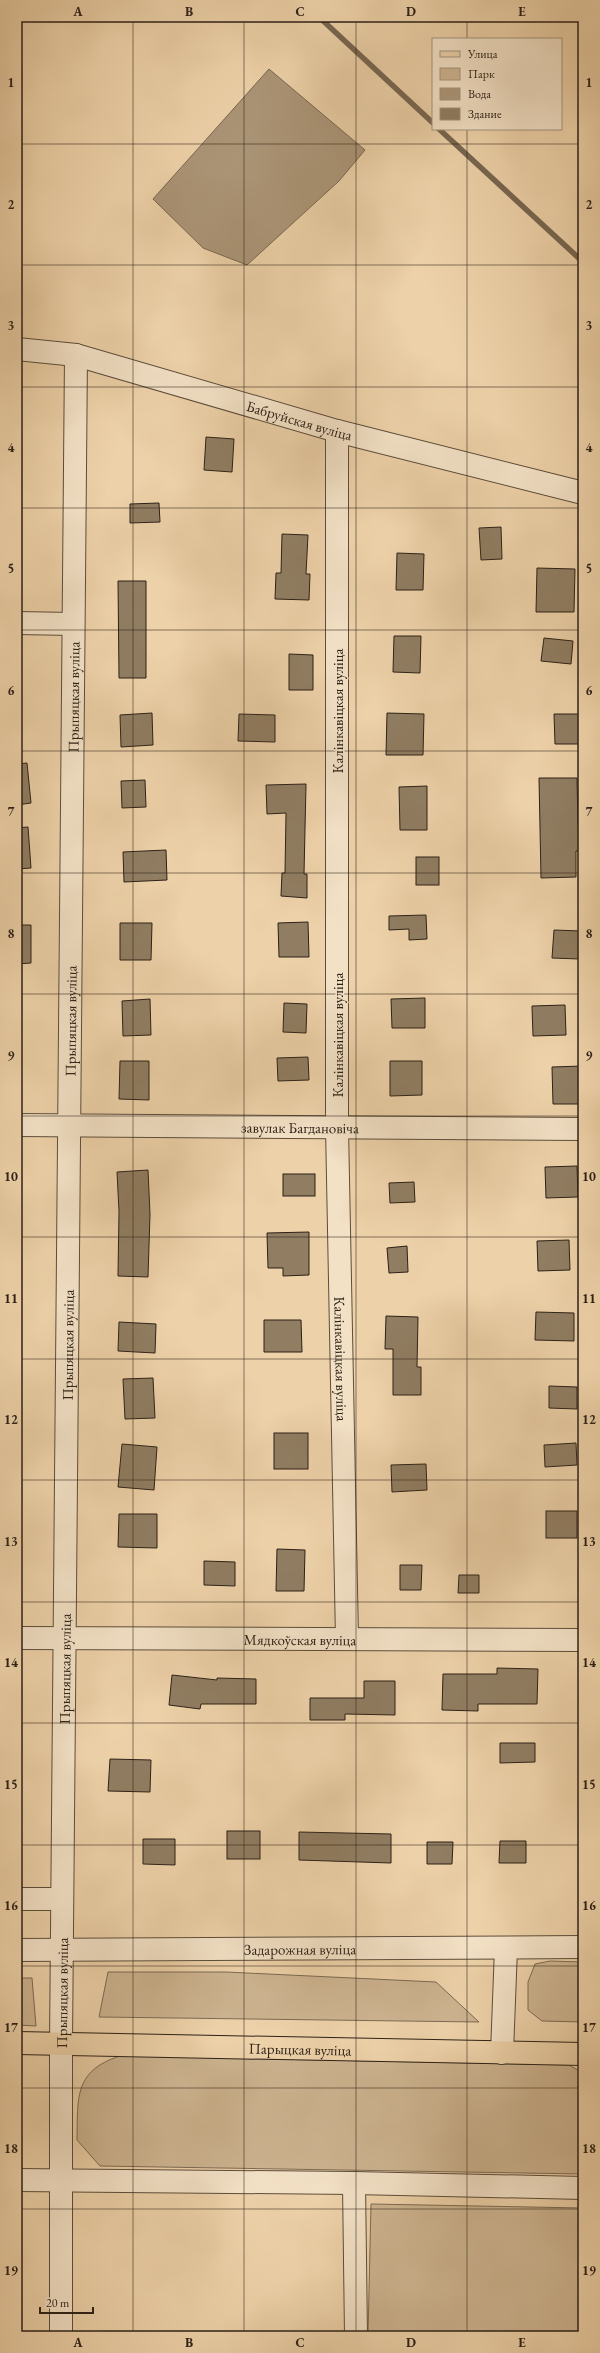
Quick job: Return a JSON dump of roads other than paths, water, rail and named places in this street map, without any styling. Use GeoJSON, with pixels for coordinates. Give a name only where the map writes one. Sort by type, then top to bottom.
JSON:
{"type":"FeatureCollection","features":[{"type":"Feature","properties":{"kind":"main road","name":"Парыцкая вуліца"},"geometry":{"type":"LineString","coordinates":[[17,2042],[583,2054]]}},
{"type":"Feature","properties":{"kind":"street","name":"Бабруйская вуліца"},"geometry":{"type":"LineString","coordinates":[[17,349],[76,354],[337,431],[583,493]]}},
{"type":"Feature","properties":{"kind":"street","name":"Прыпяцкая вуліца"},"geometry":{"type":"LineString","coordinates":[[61,2336],[62,1899],[76,354]]}},
{"type":"Feature","properties":{"kind":"street","name":"Калінкавіцкая вуліца"},"geometry":{"type":"LineString","coordinates":[[337,431],[337,1127],[347,1639]]}},
{"type":"Feature","properties":{"kind":"street"},"geometry":{"type":"LineString","coordinates":[[17,623],[73,624]]}},
{"type":"Feature","properties":{"kind":"street","name":"завулак Багдановіча"},"geometry":{"type":"LineString","coordinates":[[17,1125],[583,1129]]}},
{"type":"Feature","properties":{"kind":"street","name":"Мядкоўская вуліца"},"geometry":{"type":"LineString","coordinates":[[17,1638],[583,1640]]}},
{"type":"Feature","properties":{"kind":"street"},"geometry":{"type":"LineString","coordinates":[[17,1899],[62,1899]]}},
{"type":"Feature","properties":{"kind":"street","name":"Задарожная вуліца"},"geometry":{"type":"LineString","coordinates":[[17,1950],[583,1947]]}},
{"type":"Feature","properties":{"kind":"street"},"geometry":{"type":"LineString","coordinates":[[502,2052],[506,1948]]}},
{"type":"Feature","properties":{"kind":"street"},"geometry":{"type":"LineString","coordinates":[[17,2180],[354,2183],[583,2188]]}},
{"type":"Feature","properties":{"kind":"street"},"geometry":{"type":"LineString","coordinates":[[354,2183],[356,2336]]}},
{"type":"Feature","properties":{"kind":"water"},"geometry":{"type":"Polygon","coordinates":[[[269,69],[365,150],[339,181],[247,265],[203,248],[153,199],[269,69]]]}},
{"type":"Feature","properties":{"kind":"waterway"},"geometry":{"type":"LineString","coordinates":[[319,17],[432,122]]}},
{"type":"Feature","properties":{"kind":"waterway"},"geometry":{"type":"LineString","coordinates":[[440,130],[583,262]]}}]}
